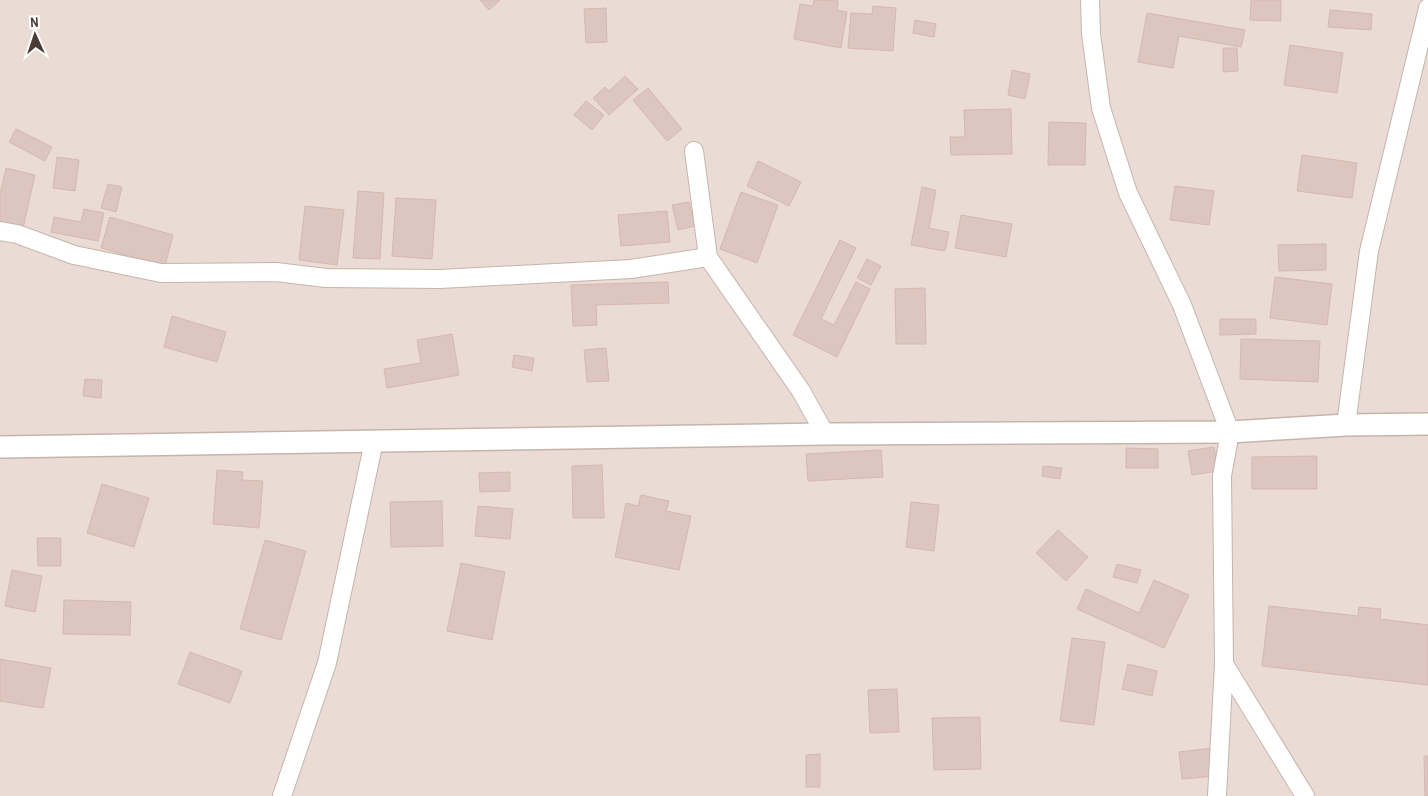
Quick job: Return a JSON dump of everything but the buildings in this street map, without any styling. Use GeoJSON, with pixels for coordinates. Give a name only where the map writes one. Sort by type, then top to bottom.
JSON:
{"type":"FeatureCollection","features":[{"type":"Feature","properties":{"kind":"street"},"geometry":{"type":"LineString","coordinates":[[1090,0],[1090,34],[1101,108],[1128,193],[1182,305],[1230,432],[1222,476],[1224,664],[1217,796]]}},
{"type":"Feature","properties":{"kind":"street"},"geometry":{"type":"LineString","coordinates":[[1346,425],[1369,251],[1428,8]]}},
{"type":"Feature","properties":{"kind":"street"},"geometry":{"type":"LineString","coordinates":[[694,151],[708,257],[801,391],[825,434]]}},
{"type":"Feature","properties":{"kind":"street"},"geometry":{"type":"LineString","coordinates":[[0,231],[17,234],[74,255],[161,273],[276,272],[326,278],[440,278],[631,268],[708,257]]}},
{"type":"Feature","properties":{"kind":"street"},"geometry":{"type":"LineString","coordinates":[[0,447],[825,434],[1230,432],[1346,425],[1428,424]]}},
{"type":"Feature","properties":{"kind":"street"},"geometry":{"type":"LineString","coordinates":[[282,796],[326,663],[374,440]]}},
{"type":"Feature","properties":{"kind":"street"},"geometry":{"type":"LineString","coordinates":[[1224,664],[1305,796]]}},
{"type":"Feature","properties":{"kind":"shaded area"},"geometry":{"type":"Polygon","coordinates":[[[0,0],[1428,0],[1428,796],[0,796],[0,0]]]}}]}
